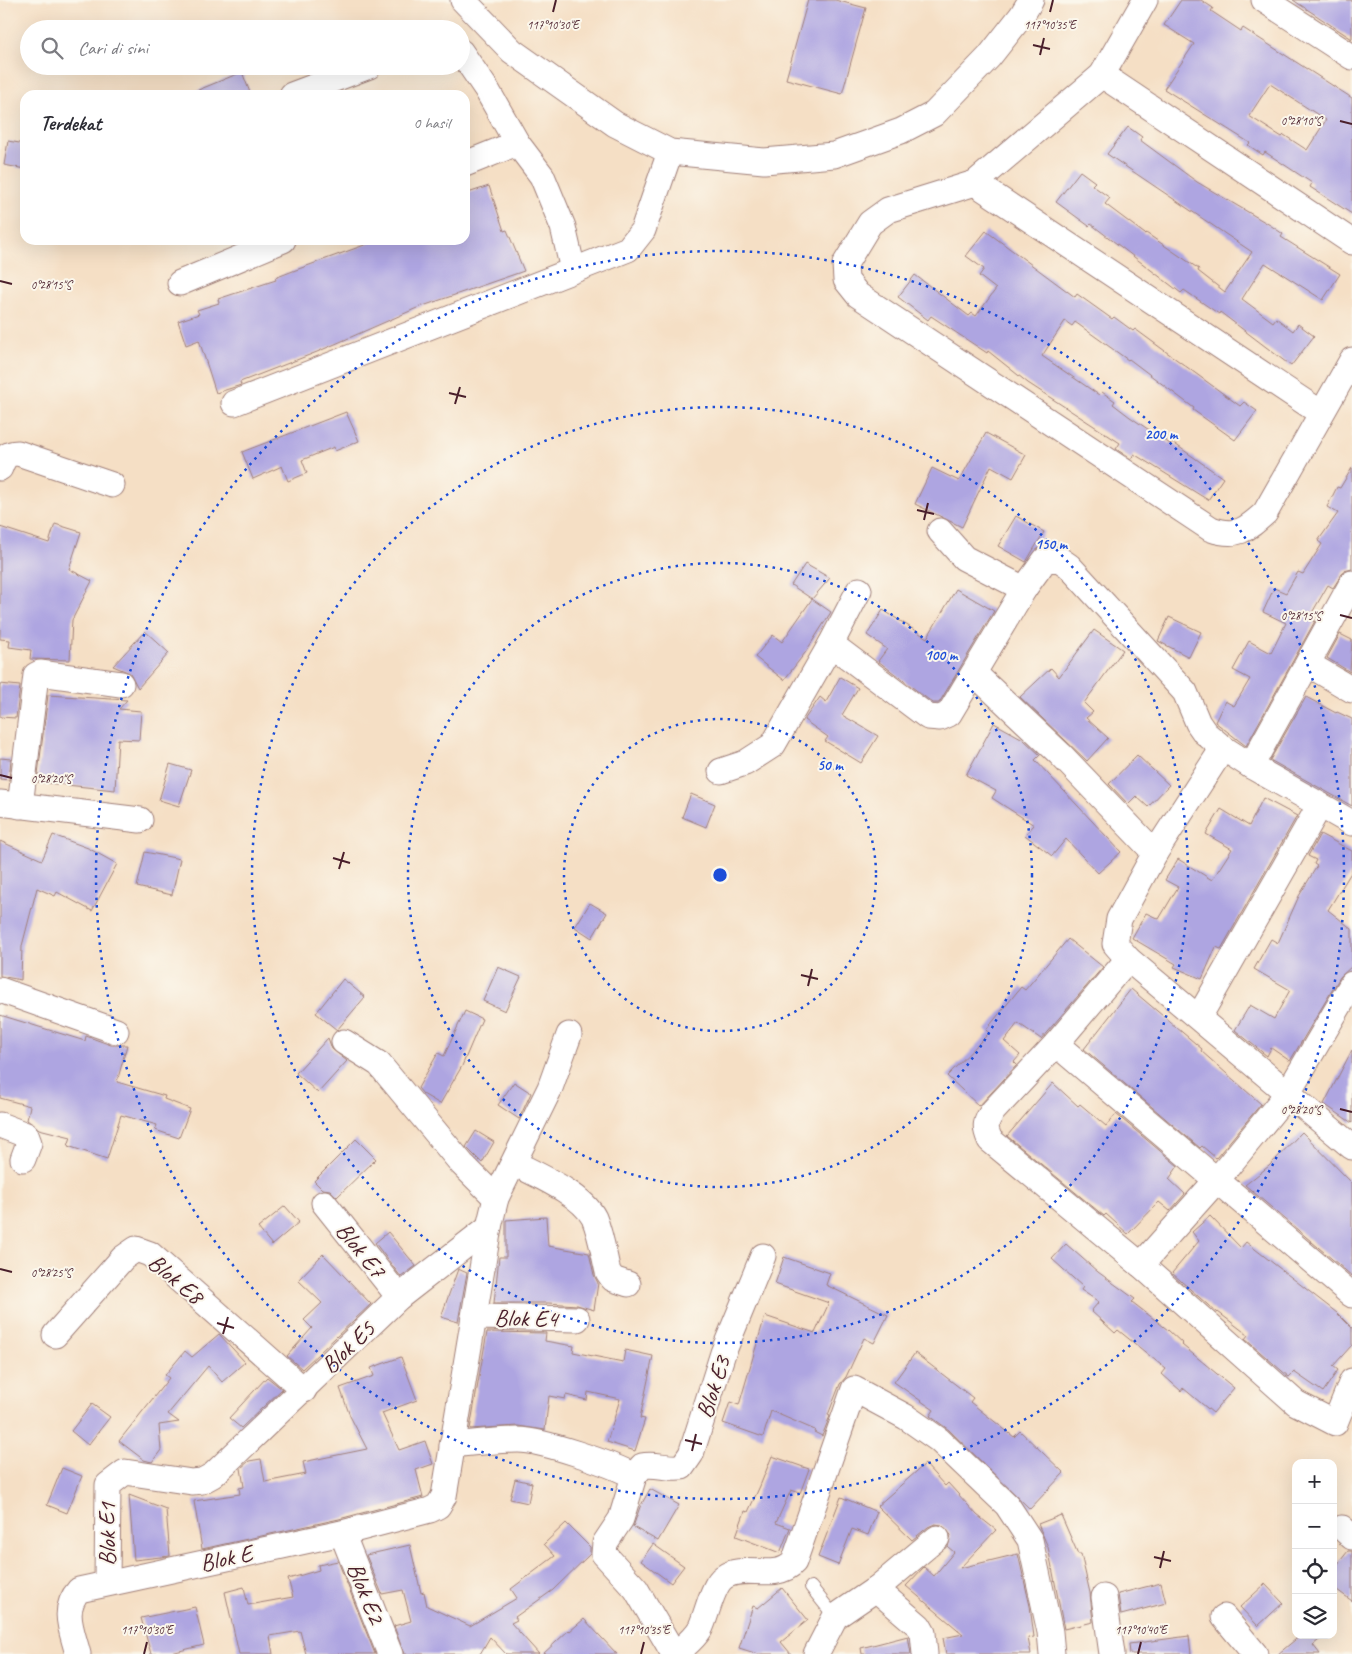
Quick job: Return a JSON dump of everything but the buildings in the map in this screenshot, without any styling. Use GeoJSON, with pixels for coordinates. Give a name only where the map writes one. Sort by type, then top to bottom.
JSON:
{"type":"FeatureCollection","features":[{"type":"Feature","properties":{"kind":"street"},"geometry":{"type":"LineString","coordinates":[[463,0],[512,52],[615,124],[670,152],[764,161],[834,155],[901,131],[934,114],[989,57],[1022,15],[1031,0]]}},
{"type":"Feature","properties":{"kind":"street"},"geometry":{"type":"LineString","coordinates":[[1145,0],[1102,75],[975,183],[888,210],[870,223],[845,264],[846,280],[858,295],[1211,529],[1226,534],[1246,529],[1265,513],[1352,360]]}},
{"type":"Feature","properties":{"kind":"street"},"geometry":{"type":"LineString","coordinates":[[1264,0],[1352,56]]}},
{"type":"Feature","properties":{"kind":"street"},"geometry":{"type":"LineString","coordinates":[[470,65],[487,90],[517,143],[542,176],[563,227],[573,270]]}},
{"type":"Feature","properties":{"kind":"street"},"geometry":{"type":"LineString","coordinates":[[305,90],[345,75]]}},
{"type":"Feature","properties":{"kind":"street"},"geometry":{"type":"LineString","coordinates":[[1102,75],[1352,242]]}},
{"type":"Feature","properties":{"kind":"street"},"geometry":{"type":"LineString","coordinates":[[470,162],[517,143]]}},
{"type":"Feature","properties":{"kind":"street"},"geometry":{"type":"LineString","coordinates":[[234,403],[628,249],[643,230],[670,152]]}},
{"type":"Feature","properties":{"kind":"street"},"geometry":{"type":"LineString","coordinates":[[975,183],[1321,413]]}},
{"type":"Feature","properties":{"kind":"street"},"geometry":{"type":"LineString","coordinates":[[180,283],[271,245]]}},
{"type":"Feature","properties":{"kind":"street"},"geometry":{"type":"LineString","coordinates":[[0,468],[4,457],[10,453],[18,453],[112,485]]}},
{"type":"Feature","properties":{"kind":"street"},"geometry":{"type":"LineString","coordinates":[[940,531],[964,558],[1024,589]]}},
{"type":"Feature","properties":{"kind":"street"},"geometry":{"type":"LineString","coordinates":[[831,644],[928,717],[934,719],[944,717],[949,714],[1024,589],[1045,560],[1059,559],[1068,566],[1185,692],[1198,723],[1205,733],[1223,748],[1251,766],[1352,823]]}},
{"type":"Feature","properties":{"kind":"street"},"geometry":{"type":"LineString","coordinates":[[1251,766],[1352,583]]}},
{"type":"Feature","properties":{"kind":"street"},"geometry":{"type":"LineString","coordinates":[[721,771],[745,763],[774,745],[859,590]]}},
{"type":"Feature","properties":{"kind":"street"},"geometry":{"type":"LineString","coordinates":[[1308,664],[1352,690]]}},
{"type":"Feature","properties":{"kind":"street"},"geometry":{"type":"LineString","coordinates":[[121,684],[40,673],[36,675],[10,805],[140,820]]}},
{"type":"Feature","properties":{"kind":"street"},"geometry":{"type":"LineString","coordinates":[[974,673],[1060,754],[1156,853]]}},
{"type":"Feature","properties":{"kind":"street"},"geometry":{"type":"LineString","coordinates":[[1223,748],[1156,853],[1119,919],[1115,932],[1115,944],[1128,959],[1352,1147]]}},
{"type":"Feature","properties":{"kind":"street"},"geometry":{"type":"LineString","coordinates":[[1199,1017],[1320,805]]}},
{"type":"Feature","properties":{"kind":"street"},"geometry":{"type":"LineString","coordinates":[[1128,959],[1056,1044],[994,1110],[986,1121],[985,1130],[990,1140],[1141,1265],[1296,1403],[1318,1416],[1335,1423],[1352,1381]]}},
{"type":"Feature","properties":{"kind":"street"},"geometry":{"type":"LineString","coordinates":[[1141,1265],[1216,1181],[1288,1093],[1352,984]]}},
{"type":"Feature","properties":{"kind":"street"},"geometry":{"type":"LineString","coordinates":[[0,990],[116,1031]]}},
{"type":"Feature","properties":{"kind":"street"},"geometry":{"type":"LineString","coordinates":[[570,1035],[550,1088],[496,1198],[489,1227],[452,1445],[519,1440],[571,1452],[622,1469],[634,1476],[621,1519],[605,1543],[604,1554],[636,1589],[675,1654],[700,1629],[718,1585],[724,1576],[737,1573],[778,1571],[790,1567],[794,1562],[854,1389],[906,1417],[939,1440],[1007,1505],[1030,1540],[1050,1632],[1052,1654]]}},
{"type":"Feature","properties":{"kind":"street"},"geometry":{"type":"LineString","coordinates":[[344,1042],[379,1064],[462,1164],[496,1198]]}},
{"type":"Feature","properties":{"kind":"street"},"geometry":{"type":"LineString","coordinates":[[1056,1044],[1352,1295]]}},
{"type":"Feature","properties":{"kind":"street"},"geometry":{"type":"LineString","coordinates":[[0,1125],[26,1135],[29,1143],[24,1159]]}},
{"type":"Feature","properties":{"kind":"street"},"geometry":{"type":"LineString","coordinates":[[514,1163],[554,1184],[584,1205],[594,1218],[608,1272],[613,1278],[628,1284]]}},
{"type":"Feature","properties":{"kind":"street","name":"Blok E7"},"geometry":{"type":"LineString","coordinates":[[324,1203],[399,1297]]}},
{"type":"Feature","properties":{"kind":"street","name":"Blok E5"},"geometry":{"type":"LineString","coordinates":[[108,1485],[125,1472],[192,1482],[202,1482],[213,1475],[304,1390],[399,1297],[489,1227]]}},
{"type":"Feature","properties":{"kind":"street","name":"Blok E8"},"geometry":{"type":"LineString","coordinates":[[55,1335],[123,1258],[136,1249],[150,1254],[304,1390]]}},
{"type":"Feature","properties":{"kind":"street","name":"Blok E3"},"geometry":{"type":"LineString","coordinates":[[634,1476],[642,1466],[649,1464],[674,1468],[682,1467],[687,1463],[723,1353],[763,1256]]}},
{"type":"Feature","properties":{"kind":"street","name":"Blok E4"},"geometry":{"type":"LineString","coordinates":[[474,1317],[577,1319]]}},
{"type":"Feature","properties":{"kind":"street","name":"Blok E"},"geometry":{"type":"LineString","coordinates":[[78,1654],[68,1614],[70,1600],[79,1590],[342,1533],[430,1510],[438,1506],[444,1496],[452,1445]]}},
{"type":"Feature","properties":{"kind":"street","name":"Blok E1"},"geometry":{"type":"LineString","coordinates":[[107,1583],[108,1485]]}},
{"type":"Feature","properties":{"kind":"street","name":"Blok E2"},"geometry":{"type":"LineString","coordinates":[[342,1533],[390,1654]]}},
{"type":"Feature","properties":{"kind":"street"},"geometry":{"type":"LineString","coordinates":[[816,1654],[835,1617],[876,1589],[937,1538]]}},
{"type":"Feature","properties":{"kind":"street"},"geometry":{"type":"LineString","coordinates":[[876,1589],[919,1626],[923,1633],[924,1654]]}},
{"type":"Feature","properties":{"kind":"street"},"geometry":{"type":"LineString","coordinates":[[1104,1597],[1112,1654]]}},
{"type":"Feature","properties":{"kind":"street"},"geometry":{"type":"LineString","coordinates":[[1224,1617],[1255,1654]]}},
{"type":"Feature","properties":{"kind":"lane"},"geometry":{"type":"LineString","coordinates":[[811,1587],[835,1617]]}}]}
